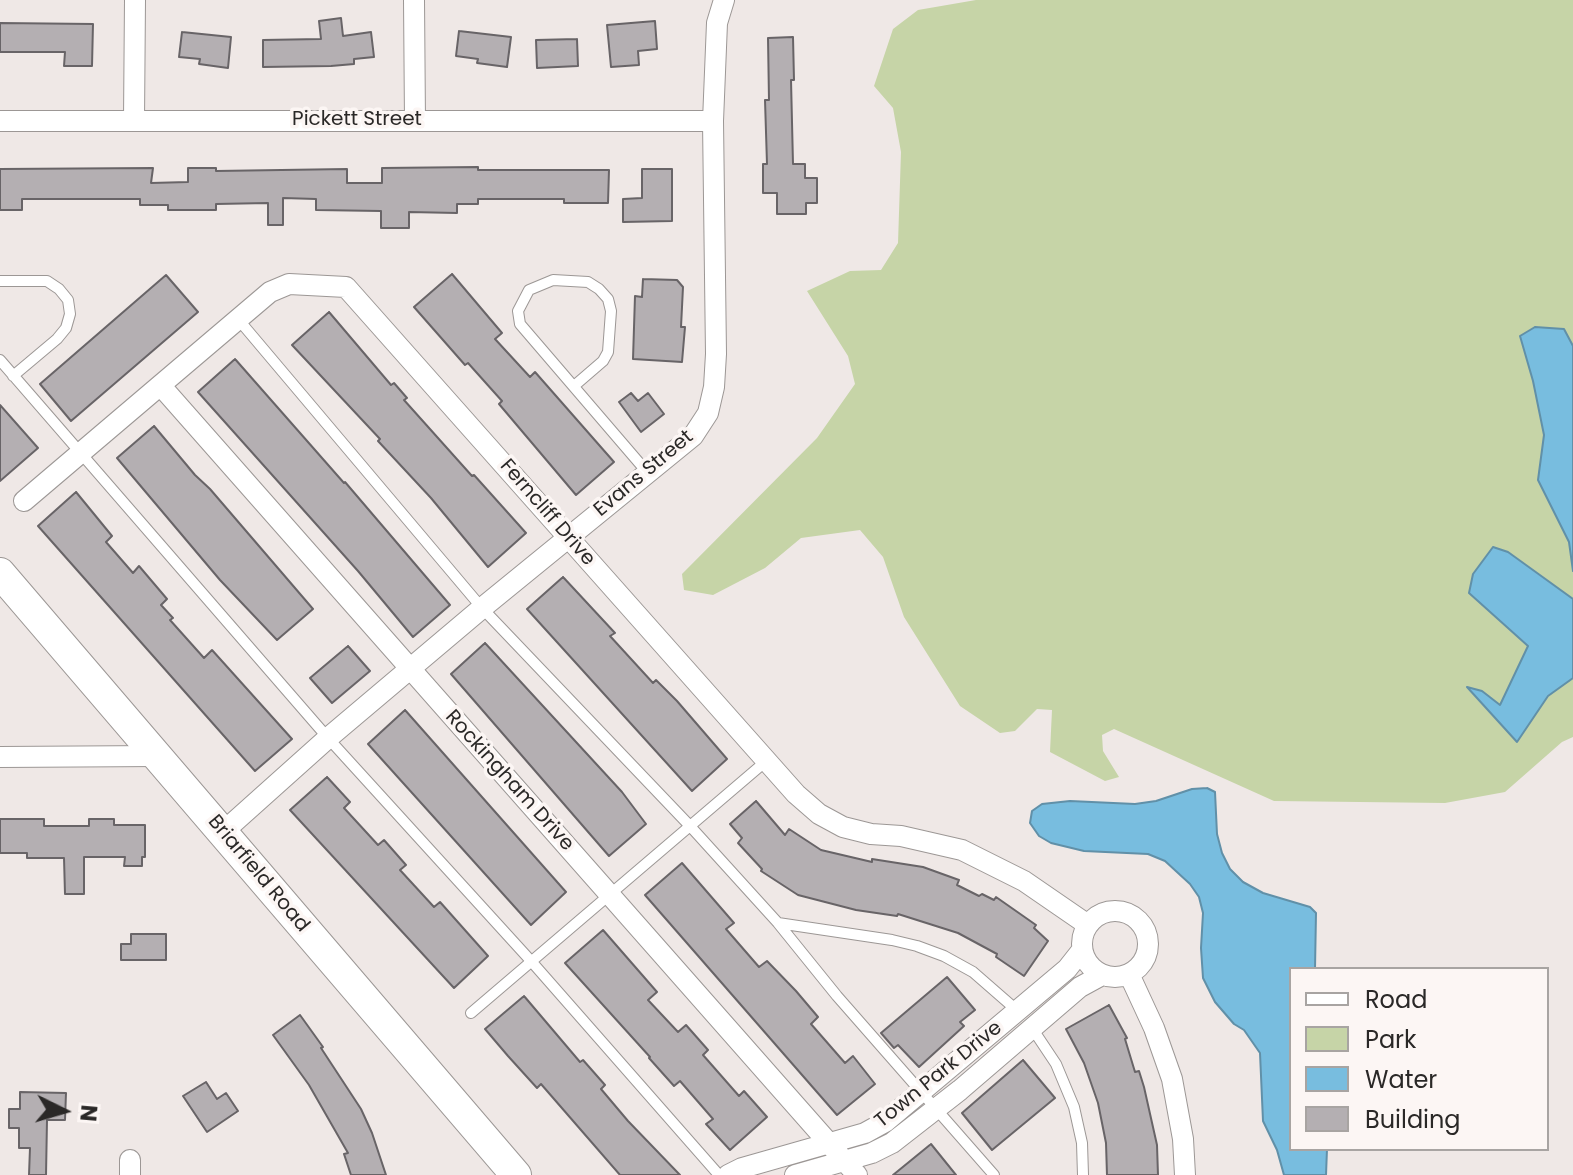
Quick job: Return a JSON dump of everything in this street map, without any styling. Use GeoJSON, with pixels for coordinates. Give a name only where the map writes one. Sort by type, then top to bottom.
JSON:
{"type":"FeatureCollection","features":[{"type":"Feature","properties":{"kind":"main road","name":"Briarfield Road"},"geometry":{"type":"LineString","coordinates":[[0,573],[516,1175]]}},
{"type":"Feature","properties":{"kind":"street"},"geometry":{"type":"LineString","coordinates":[[134,120],[135,0]]}},
{"type":"Feature","properties":{"kind":"street"},"geometry":{"type":"LineString","coordinates":[[414,0],[415,121]]}},
{"type":"Feature","properties":{"kind":"street","name":"Evans Street"},"geometry":{"type":"LineString","coordinates":[[223,832],[328,738],[482,608],[693,436],[708,413],[714,387],[716,354],[713,121],[717,23],[724,0]]}},
{"type":"Feature","properties":{"kind":"street","name":"Pickett Street"},"geometry":{"type":"LineString","coordinates":[[0,121],[713,121]]}},
{"type":"Feature","properties":{"kind":"street","name":"Ferncliff Drive"},"geometry":{"type":"LineString","coordinates":[[24,501],[270,292],[289,284],[346,287],[765,762],[807,804],[843,827],[962,850],[1024,881],[1088,925]]}},
{"type":"Feature","properties":{"kind":"street","name":"Rockingham Drive"},"geometry":{"type":"LineString","coordinates":[[161,386],[851,1168]]}},
{"type":"Feature","properties":{"kind":"street"},"geometry":{"type":"LineString","coordinates":[[0,757],[158,756]]}},
{"type":"Feature","properties":{"kind":"street"},"geometry":{"type":"LineString","coordinates":[[1116,911],[1136,919],[1147,938],[1148,949],[1138,968],[1129,974],[1111,977],[1093,969],[1082,950],[1088,925],[1105,912],[1116,911]]}},
{"type":"Feature","properties":{"kind":"street","name":"Town Park Drive"},"geometry":{"type":"LineString","coordinates":[[728,1175],[828,1141],[865,1133],[885,1122],[1067,969],[1082,950]]}},
{"type":"Feature","properties":{"kind":"street"},"geometry":{"type":"LineString","coordinates":[[1129,974],[1154,1028],[1172,1079],[1183,1139],[1185,1175]]}},
{"type":"Feature","properties":{"kind":"street","name":"Town Park Drive"},"geometry":{"type":"LineString","coordinates":[[795,1175],[851,1168],[892,1143],[937,1109],[1080,987],[1102,975]]}},
{"type":"Feature","properties":{"kind":"lane"},"geometry":{"type":"LineString","coordinates":[[574,386],[603,361],[608,352],[611,311],[608,299],[588,282],[553,280],[529,290],[521,300],[518,311],[520,324],[647,472]]}},
{"type":"Feature","properties":{"kind":"lane"},"geometry":{"type":"LineString","coordinates":[[0,281],[47,281],[68,300],[70,314],[66,328],[57,339],[13,376]]}},
{"type":"Feature","properties":{"kind":"lane"},"geometry":{"type":"LineString","coordinates":[[238,319],[482,608],[778,923],[994,1175]]}},
{"type":"Feature","properties":{"kind":"lane"},"geometry":{"type":"LineString","coordinates":[[0,360],[328,738],[531,961],[719,1175]]}},
{"type":"Feature","properties":{"kind":"lane"},"geometry":{"type":"LineString","coordinates":[[471,1013],[765,762]]}},
{"type":"Feature","properties":{"kind":"lane"},"geometry":{"type":"LineString","coordinates":[[778,923],[892,940],[930,951],[973,972],[1018,1011],[1056,1064],[1074,1107],[1082,1143],[1083,1175]]}},
{"type":"Feature","properties":{"kind":"green space"},"geometry":{"type":"Polygon","coordinates":[[[976,0],[1573,0],[1573,737],[1562,742],[1505,792],[1445,803],[1274,801],[1114,729],[1102,735],[1103,751],[1119,777],[1105,781],[1050,752],[1052,710],[1037,709],[1015,731],[1000,733],[960,706],[904,617],[883,557],[860,530],[801,538],[765,568],[713,595],[684,590],[682,574],[817,438],[855,384],[848,356],[807,291],[850,271],[881,270],[898,243],[901,152],[893,108],[874,86],[893,29],[918,10],[976,0]]]}},
{"type":"Feature","properties":{"kind":"water"},"geometry":{"type":"Polygon","coordinates":[[[1535,327],[1564,329],[1573,346],[1573,571],[1569,542],[1538,480],[1544,435],[1520,336],[1535,327]]]}},
{"type":"Feature","properties":{"kind":"water"},"geometry":{"type":"Polygon","coordinates":[[[1493,547],[1508,552],[1573,599],[1573,678],[1548,696],[1517,742],[1467,687],[1482,691],[1500,705],[1528,646],[1469,593],[1473,574],[1493,547]]]}},
{"type":"Feature","properties":{"kind":"water"},"geometry":{"type":"Polygon","coordinates":[[[1207,788],[1215,792],[1217,834],[1222,853],[1230,869],[1243,882],[1263,893],[1310,907],[1316,913],[1315,967],[1289,967],[1289,1151],[1327,1151],[1326,1175],[1284,1175],[1277,1150],[1263,1121],[1260,1053],[1244,1030],[1234,1024],[1215,1002],[1203,978],[1203,913],[1199,897],[1190,884],[1165,861],[1148,854],[1084,851],[1051,843],[1039,836],[1030,823],[1032,811],[1042,804],[1070,801],[1135,804],[1156,801],[1192,789],[1207,788]]]}},
{"type":"Feature","properties":{"kind":"building"},"geometry":{"type":"Polygon","coordinates":[[[341,18],[343,36],[371,32],[374,57],[354,59],[354,64],[263,67],[263,40],[321,39],[319,21],[341,18]]]}},
{"type":"Feature","properties":{"kind":"building"},"geometry":{"type":"Polygon","coordinates":[[[655,21],[657,49],[638,51],[639,65],[611,67],[607,25],[655,21]]]}},
{"type":"Feature","properties":{"kind":"building"},"geometry":{"type":"Polygon","coordinates":[[[0,23],[93,24],[92,66],[64,66],[65,52],[0,52],[0,23]]]}},
{"type":"Feature","properties":{"kind":"building"},"geometry":{"type":"Polygon","coordinates":[[[459,31],[511,37],[507,67],[477,63],[478,59],[456,56],[459,31]]]}},
{"type":"Feature","properties":{"kind":"building"},"geometry":{"type":"Polygon","coordinates":[[[182,32],[231,37],[228,68],[199,64],[200,59],[179,57],[182,32]]]}},
{"type":"Feature","properties":{"kind":"building"},"geometry":{"type":"Polygon","coordinates":[[[793,37],[793,164],[805,164],[805,178],[817,178],[817,203],[806,203],[806,214],[777,214],[777,193],[763,193],[763,164],[767,164],[765,100],[769,100],[768,38],[793,37]]]}},
{"type":"Feature","properties":{"kind":"building"},"geometry":{"type":"Polygon","coordinates":[[[577,39],[578,66],[537,68],[536,40],[577,39]]]}},
{"type":"Feature","properties":{"kind":"building"},"geometry":{"type":"Polygon","coordinates":[[[478,167],[478,170],[609,170],[608,203],[564,203],[564,199],[478,199],[478,204],[457,204],[457,213],[409,212],[409,228],[381,228],[381,211],[316,210],[316,199],[283,198],[283,225],[268,225],[268,203],[216,204],[216,210],[168,210],[168,205],[140,205],[140,199],[22,199],[22,210],[0,210],[0,169],[153,168],[151,183],[188,182],[188,168],[216,168],[216,171],[347,169],[347,183],[382,183],[382,168],[478,167]]]}},
{"type":"Feature","properties":{"kind":"building"},"geometry":{"type":"Polygon","coordinates":[[[642,169],[672,169],[672,221],[623,222],[623,199],[642,198],[642,169]]]}},
{"type":"Feature","properties":{"kind":"building"},"geometry":{"type":"Polygon","coordinates":[[[452,274],[502,333],[495,339],[530,377],[535,372],[614,462],[576,495],[499,404],[502,401],[468,363],[465,365],[414,307],[452,274]]]}},
{"type":"Feature","properties":{"kind":"building"},"geometry":{"type":"Polygon","coordinates":[[[166,275],[198,312],[71,421],[40,384],[166,275]]]}},
{"type":"Feature","properties":{"kind":"building"},"geometry":{"type":"Polygon","coordinates":[[[643,279],[677,280],[683,287],[681,327],[685,327],[682,362],[633,359],[635,296],[642,297],[643,279]]]}},
{"type":"Feature","properties":{"kind":"building"},"geometry":{"type":"Polygon","coordinates":[[[329,312],[391,385],[394,383],[407,398],[404,400],[526,533],[488,567],[431,498],[378,441],[380,439],[292,345],[329,312]]]}},
{"type":"Feature","properties":{"kind":"building"},"geometry":{"type":"Polygon","coordinates":[[[235,359],[450,605],[413,637],[198,392],[235,359]]]}},
{"type":"Feature","properties":{"kind":"building"},"geometry":{"type":"Polygon","coordinates":[[[631,393],[638,401],[648,393],[664,414],[641,432],[619,402],[631,393]]]}},
{"type":"Feature","properties":{"kind":"building"},"geometry":{"type":"Polygon","coordinates":[[[0,405],[38,448],[0,481],[0,405]]]}},
{"type":"Feature","properties":{"kind":"building"},"geometry":{"type":"Polygon","coordinates":[[[154,426],[313,609],[277,640],[220,580],[117,458],[154,426]]]}},
{"type":"Feature","properties":{"kind":"building"},"geometry":{"type":"Polygon","coordinates":[[[76,492],[112,536],[106,542],[133,573],[139,566],[167,599],[161,605],[173,618],[170,620],[204,658],[212,650],[292,739],[255,771],[38,526],[76,492]]]}},
{"type":"Feature","properties":{"kind":"building"},"geometry":{"type":"Polygon","coordinates":[[[563,577],[615,633],[610,636],[653,683],[656,680],[677,701],[727,759],[692,791],[527,609],[563,577]]]}},
{"type":"Feature","properties":{"kind":"building"},"geometry":{"type":"Polygon","coordinates":[[[485,643],[622,792],[646,824],[609,856],[451,674],[485,643]]]}},
{"type":"Feature","properties":{"kind":"building"},"geometry":{"type":"Polygon","coordinates":[[[348,646],[370,671],[332,703],[310,678],[348,646]]]}},
{"type":"Feature","properties":{"kind":"building"},"geometry":{"type":"Polygon","coordinates":[[[405,710],[566,892],[531,925],[368,744],[405,710]]]}},
{"type":"Feature","properties":{"kind":"building"},"geometry":{"type":"Polygon","coordinates":[[[327,777],[350,802],[344,808],[378,845],[384,840],[406,865],[400,870],[434,907],[440,902],[488,956],[454,988],[290,810],[327,777]]]}},
{"type":"Feature","properties":{"kind":"building"},"geometry":{"type":"Polygon","coordinates":[[[756,801],[785,835],[789,829],[821,850],[872,862],[872,859],[923,867],[959,880],[957,885],[979,896],[982,894],[994,900],[996,897],[1036,925],[1034,928],[1048,941],[1024,976],[996,957],[997,954],[958,933],[898,914],[856,910],[798,895],[761,871],[738,843],[742,838],[730,824],[756,801]]]}},
{"type":"Feature","properties":{"kind":"building"},"geometry":{"type":"Polygon","coordinates":[[[0,819],[44,819],[44,826],[89,826],[89,819],[114,819],[114,825],[145,825],[145,857],[142,857],[142,866],[124,866],[125,857],[84,857],[84,894],[65,894],[64,858],[27,858],[27,853],[0,853],[0,819]]]}},
{"type":"Feature","properties":{"kind":"building"},"geometry":{"type":"Polygon","coordinates":[[[682,863],[734,923],[726,929],[759,967],[767,961],[818,1017],[811,1024],[845,1063],[853,1056],[875,1084],[837,1115],[645,895],[682,863]]]}},
{"type":"Feature","properties":{"kind":"building"},"geometry":{"type":"Polygon","coordinates":[[[603,930],[657,992],[648,1000],[678,1032],[686,1025],[708,1050],[703,1055],[739,1096],[744,1091],[767,1117],[730,1150],[706,1124],[713,1119],[680,1081],[674,1086],[565,963],[603,930]]]}},
{"type":"Feature","properties":{"kind":"building"},"geometry":{"type":"Polygon","coordinates":[[[131,934],[166,934],[166,960],[121,960],[121,944],[131,944],[131,934]]]}},
{"type":"Feature","properties":{"kind":"building"},"geometry":{"type":"Polygon","coordinates":[[[947,977],[975,1010],[960,1022],[964,1026],[919,1067],[898,1045],[894,1048],[881,1033],[947,977]]]}},
{"type":"Feature","properties":{"kind":"building"},"geometry":{"type":"Polygon","coordinates":[[[524,996],[580,1062],[583,1060],[605,1085],[601,1089],[628,1121],[680,1175],[620,1175],[541,1084],[537,1088],[508,1056],[485,1029],[524,996]]]}},
{"type":"Feature","properties":{"kind":"building"},"geometry":{"type":"Polygon","coordinates":[[[1109,1005],[1127,1038],[1135,1072],[1139,1071],[1144,1087],[1157,1145],[1158,1175],[1107,1175],[1106,1143],[1098,1103],[1084,1063],[1066,1029],[1109,1005]]]}},
{"type":"Feature","properties":{"kind":"building"},"geometry":{"type":"Polygon","coordinates":[[[300,1015],[361,1109],[386,1175],[351,1175],[344,1154],[348,1153],[309,1085],[273,1035],[300,1015]]]}},
{"type":"Feature","properties":{"kind":"building"},"geometry":{"type":"Polygon","coordinates":[[[1023,1060],[1055,1098],[992,1150],[962,1113],[1023,1060]]]}},
{"type":"Feature","properties":{"kind":"building"},"geometry":{"type":"Polygon","coordinates":[[[206,1082],[217,1099],[226,1093],[238,1111],[207,1132],[183,1096],[206,1082]]]}},
{"type":"Feature","properties":{"kind":"building"},"geometry":{"type":"Polygon","coordinates":[[[20,1092],[66,1093],[65,1120],[47,1120],[46,1175],[29,1175],[30,1148],[19,1148],[19,1128],[9,1128],[9,1109],[20,1109],[20,1092]]]}},
{"type":"Feature","properties":{"kind":"building"},"geometry":{"type":"Polygon","coordinates":[[[931,1144],[956,1175],[893,1175],[931,1144]]]}}]}
